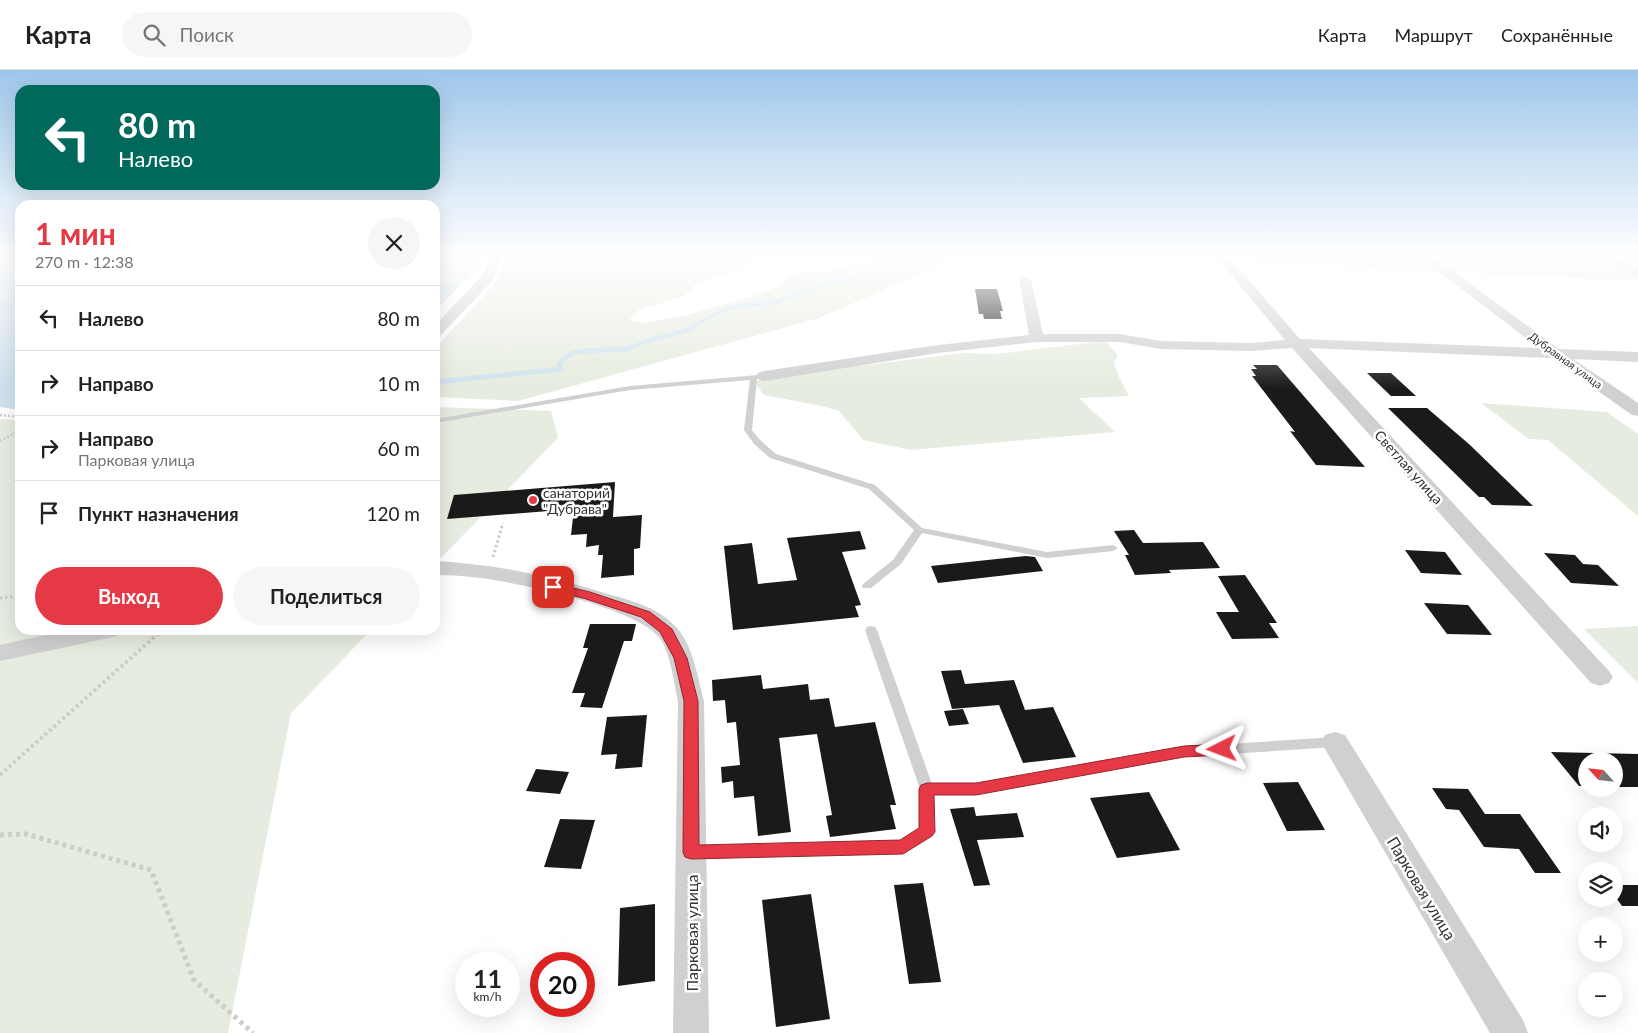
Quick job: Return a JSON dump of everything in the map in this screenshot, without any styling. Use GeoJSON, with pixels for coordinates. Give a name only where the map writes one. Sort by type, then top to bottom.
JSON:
{"type":"FeatureCollection","features":[{"type":"Feature","properties":{"kind":"street"},"geometry":{"type":"LineString","coordinates":[[440,328],[468,299]]}},
{"type":"Feature","properties":{"kind":"street"},"geometry":{"type":"LineString","coordinates":[[1029,299],[1037,338]]}},
{"type":"Feature","properties":{"kind":"street","name":"Светлая улица"},"geometry":{"type":"LineString","coordinates":[[1258,299],[1296,343],[1600,677]]}},
{"type":"Feature","properties":{"kind":"street","name":"Дубравная улица"},"geometry":{"type":"LineString","coordinates":[[1482,299],[1638,412]]}},
{"type":"Feature","properties":{"kind":"street"},"geometry":{"type":"LineString","coordinates":[[759,377],[938,348],[1037,338],[1120,338],[1161,344],[1251,347],[1296,343],[1557,355],[1638,356]]}},
{"type":"Feature","properties":{"kind":"street","name":"Парковая улица"},"geometry":{"type":"LineString","coordinates":[[440,568],[488,572],[586,594],[645,614],[665,629],[680,658],[691,701],[691,1033]]}},
{"type":"Feature","properties":{"kind":"street"},"geometry":{"type":"LineString","coordinates":[[0,653],[85,635]]}},
{"type":"Feature","properties":{"kind":"street","name":"Парковая улица"},"geometry":{"type":"LineString","coordinates":[[1335,742],[1510,1033]]}},
{"type":"Feature","properties":{"kind":"lane"},"geometry":{"type":"LineString","coordinates":[[440,420],[630,388],[759,377],[748,430],[757,442],[773,456],[872,487],[919,530],[1048,555],[1113,548]]}},
{"type":"Feature","properties":{"kind":"lane"},"geometry":{"type":"LineString","coordinates":[[867,586],[897,562],[919,530]]}},
{"type":"Feature","properties":{"kind":"lane"},"geometry":{"type":"LineString","coordinates":[[691,852],[903,847],[926,832],[927,789],[871,630]]}},
{"type":"Feature","properties":{"kind":"lane"},"geometry":{"type":"LineString","coordinates":[[927,789],[976,789],[1184,752],[1335,742]]}},
{"type":"Feature","properties":{"kind":"path"},"geometry":{"type":"LineString","coordinates":[[0,415],[15,416]]}},
{"type":"Feature","properties":{"kind":"path"},"geometry":{"type":"LineString","coordinates":[[0,441],[15,433]]}},
{"type":"Feature","properties":{"kind":"path"},"geometry":{"type":"LineString","coordinates":[[488,572],[503,523]]}},
{"type":"Feature","properties":{"kind":"path"},"geometry":{"type":"LineString","coordinates":[[0,598],[15,596]]}},
{"type":"Feature","properties":{"kind":"path"},"geometry":{"type":"LineString","coordinates":[[0,775],[156,635]]}},
{"type":"Feature","properties":{"kind":"path"},"geometry":{"type":"LineString","coordinates":[[0,835],[26,834],[151,870],[194,980],[253,1033]]}},
{"type":"Feature","properties":{"kind":"shaded area"},"geometry":{"type":"Polygon","coordinates":[[[481,299],[675,299],[639,310],[629,320],[645,323],[687,315],[743,299],[862,299],[819,318],[518,401],[440,397],[440,343],[481,299]]]}},
{"type":"Feature","properties":{"kind":"shaded area"},"geometry":{"type":"Polygon","coordinates":[[[1097,342],[1107,343],[1118,355],[1114,362],[1117,373],[1129,396],[1079,398],[1115,432],[911,450],[863,440],[839,411],[764,395],[756,382],[762,378],[963,353],[996,354],[1097,342]]]}},
{"type":"Feature","properties":{"kind":"shaded area"},"geometry":{"type":"Polygon","coordinates":[[[1481,403],[1607,412],[1638,434],[1638,516],[1548,440],[1529,439],[1481,403]]]}},
{"type":"Feature","properties":{"kind":"shaded area"},"geometry":{"type":"Polygon","coordinates":[[[440,407],[551,411],[558,438],[440,559],[440,407]]]}},
{"type":"Feature","properties":{"kind":"shaded area"},"geometry":{"type":"Polygon","coordinates":[[[0,419],[15,420],[15,635],[366,635],[291,713],[228,1033],[0,1033],[0,419]]]}},
{"type":"Feature","properties":{"kind":"shaded area"},"geometry":{"type":"Polygon","coordinates":[[[1638,626],[1638,683],[1584,629],[1638,626]]]}},
{"type":"Feature","properties":{"kind":"water"},"geometry":{"type":"Polygon","coordinates":[[[0,299],[15,299],[15,409],[0,407],[0,299]]]}},
{"type":"Feature","properties":{"kind":"water"},"geometry":{"type":"Polygon","coordinates":[[[440,299],[447,299],[440,306],[440,299]]]}},
{"type":"Feature","properties":{"kind":"building"},"geometry":{"type":"Polygon","coordinates":[[[977,299],[1000,299],[1003,311],[1000,311],[1002,319],[984,319],[983,314],[979,314],[977,299]]]}},
{"type":"Feature","properties":{"kind":"building"},"geometry":{"type":"Polygon","coordinates":[[[1253,365],[1277,365],[1365,467],[1316,465],[1290,431],[1295,432],[1252,376],[1256,376],[1251,369],[1257,369],[1253,365]]]}},
{"type":"Feature","properties":{"kind":"building"},"geometry":{"type":"Polygon","coordinates":[[[1367,373],[1391,373],[1416,396],[1391,396],[1367,373]]]}},
{"type":"Feature","properties":{"kind":"building"},"geometry":{"type":"Polygon","coordinates":[[[1388,408],[1427,408],[1470,445],[1533,506],[1492,505],[1484,497],[1479,497],[1388,408]]]}},
{"type":"Feature","properties":{"kind":"building"},"geometry":{"type":"Polygon","coordinates":[[[615,482],[613,517],[642,515],[640,548],[634,549],[634,575],[601,578],[603,555],[598,555],[599,545],[586,547],[587,534],[571,535],[574,509],[447,519],[454,495],[615,482]]]}},
{"type":"Feature","properties":{"kind":"building"},"geometry":{"type":"Polygon","coordinates":[[[1134,530],[1143,543],[1203,542],[1220,568],[1169,570],[1171,573],[1135,575],[1125,555],[1129,555],[1114,531],[1134,530]]]}},
{"type":"Feature","properties":{"kind":"building"},"geometry":{"type":"Polygon","coordinates":[[[860,531],[866,549],[842,552],[861,605],[855,606],[859,617],[733,630],[724,546],[752,543],[758,584],[797,580],[787,538],[860,531]]]}},
{"type":"Feature","properties":{"kind":"building"},"geometry":{"type":"Polygon","coordinates":[[[1405,550],[1445,552],[1462,575],[1421,573],[1405,550]]]}},
{"type":"Feature","properties":{"kind":"building"},"geometry":{"type":"Polygon","coordinates":[[[1544,553],[1575,555],[1583,564],[1598,565],[1619,586],[1571,583],[1544,553]]]}},
{"type":"Feature","properties":{"kind":"building"},"geometry":{"type":"Polygon","coordinates":[[[1026,556],[1035,557],[1043,571],[938,583],[931,566],[1026,556]]]}},
{"type":"Feature","properties":{"kind":"building"},"geometry":{"type":"Polygon","coordinates":[[[1245,575],[1277,623],[1269,623],[1279,638],[1232,639],[1216,612],[1239,612],[1218,576],[1245,575]]]}},
{"type":"Feature","properties":{"kind":"building"},"geometry":{"type":"Polygon","coordinates":[[[1424,603],[1468,605],[1492,635],[1447,634],[1424,603]]]}},
{"type":"Feature","properties":{"kind":"building"},"geometry":{"type":"Polygon","coordinates":[[[590,624],[636,624],[632,641],[624,641],[602,708],[580,707],[585,693],[572,693],[588,648],[583,648],[590,624]]]}},
{"type":"Feature","properties":{"kind":"building"},"geometry":{"type":"Polygon","coordinates":[[[961,670],[965,684],[1014,680],[1025,710],[1053,707],[1076,757],[1023,763],[999,705],[952,709],[941,671],[961,670]]]}},
{"type":"Feature","properties":{"kind":"building"},"geometry":{"type":"Polygon","coordinates":[[[761,675],[763,689],[808,684],[810,700],[829,698],[835,727],[875,722],[896,805],[890,805],[896,829],[830,837],[826,816],[832,815],[817,734],[779,738],[791,832],[758,836],[754,796],[734,798],[733,781],[722,783],[721,767],[740,765],[736,722],[727,723],[725,700],[713,701],[712,680],[761,675]]]}},
{"type":"Feature","properties":{"kind":"building"},"geometry":{"type":"Polygon","coordinates":[[[963,709],[969,724],[949,726],[944,711],[963,709]]]}},
{"type":"Feature","properties":{"kind":"building"},"geometry":{"type":"Polygon","coordinates":[[[647,715],[642,767],[615,769],[617,754],[601,755],[607,717],[647,715]]]}},
{"type":"Feature","properties":{"kind":"building"},"geometry":{"type":"Polygon","coordinates":[[[1551,752],[1578,753],[1578,785],[1551,752]]]}},
{"type":"Feature","properties":{"kind":"building"},"geometry":{"type":"Polygon","coordinates":[[[1623,754],[1638,754],[1638,787],[1623,787],[1623,754]]]}},
{"type":"Feature","properties":{"kind":"building"},"geometry":{"type":"Polygon","coordinates":[[[536,769],[569,772],[560,794],[526,791],[536,769]]]}},
{"type":"Feature","properties":{"kind":"building"},"geometry":{"type":"Polygon","coordinates":[[[1298,782],[1325,830],[1287,831],[1263,783],[1298,782]]]}},
{"type":"Feature","properties":{"kind":"building"},"geometry":{"type":"Polygon","coordinates":[[[1432,788],[1468,789],[1485,814],[1520,814],[1561,873],[1535,873],[1519,849],[1484,847],[1459,810],[1446,809],[1432,788]]]}},
{"type":"Feature","properties":{"kind":"building"},"geometry":{"type":"Polygon","coordinates":[[[1149,792],[1180,850],[1117,858],[1090,798],[1149,792]]]}},
{"type":"Feature","properties":{"kind":"building"},"geometry":{"type":"Polygon","coordinates":[[[974,807],[976,816],[1017,813],[1024,837],[977,840],[990,885],[974,886],[950,809],[974,807]]]}},
{"type":"Feature","properties":{"kind":"building"},"geometry":{"type":"Polygon","coordinates":[[[560,819],[595,820],[581,869],[544,867],[560,819]]]}},
{"type":"Feature","properties":{"kind":"building"},"geometry":{"type":"Polygon","coordinates":[[[923,883],[941,982],[909,984],[894,885],[923,883]]]}},
{"type":"Feature","properties":{"kind":"building"},"geometry":{"type":"Polygon","coordinates":[[[1623,885],[1638,885],[1638,906],[1623,906],[1623,885]]]}},
{"type":"Feature","properties":{"kind":"building"},"geometry":{"type":"Polygon","coordinates":[[[811,894],[830,1019],[776,1027],[762,900],[811,894]]]}},
{"type":"Feature","properties":{"kind":"building"},"geometry":{"type":"Polygon","coordinates":[[[655,904],[655,981],[618,986],[620,908],[655,904]]]}},
{"type":"Feature","properties":{"kind":"waterway"},"geometry":{"type":"LineString","coordinates":[[618,350],[689,330],[707,318],[731,307],[777,302],[785,299]]}},
{"type":"Feature","properties":{"kind":"waterway"},"geometry":{"type":"LineString","coordinates":[[440,381],[561,369],[559,364],[565,358],[581,351],[629,348]]}},
{"type":"Feature","properties":{"kind":"place","name":"санаторий \"Дубрава\""},"geometry":{"type":"Point","coordinates":[533,500]}},
{"type":"Feature","properties":{"kind":"route"},"geometry":{"type":"LineString","coordinates":[[553,587],[586,594],[645,614],[665,629],[680,658],[691,701],[691,852],[903,847],[926,832],[927,789],[976,789],[1184,752],[1222,749]]}}]}
